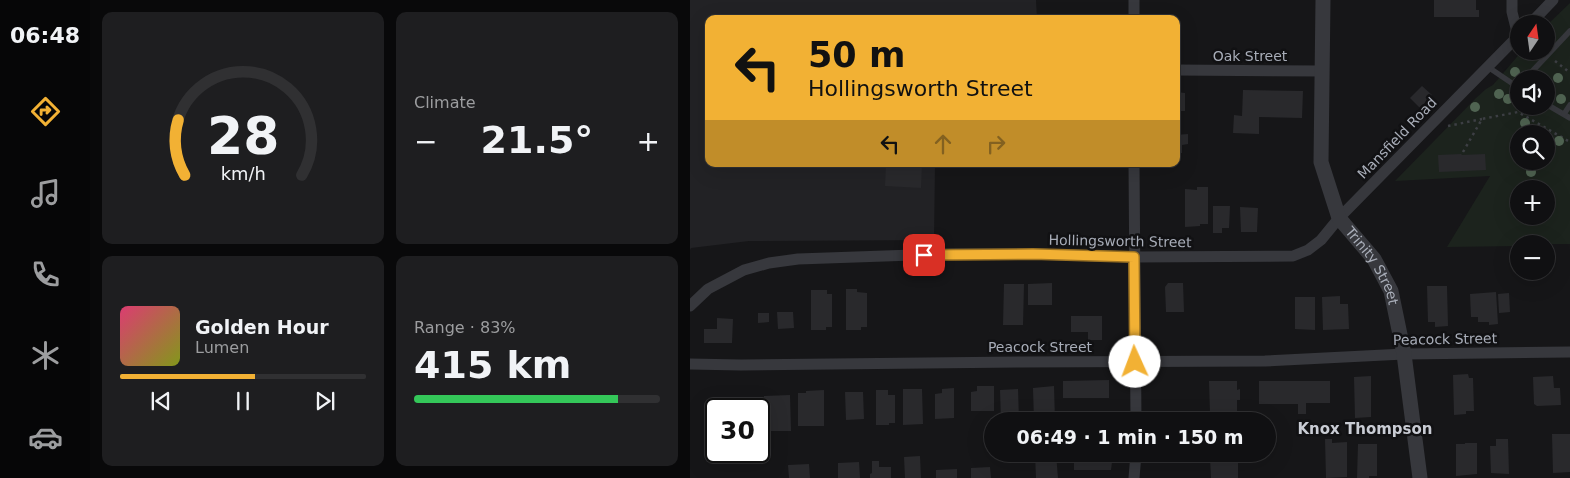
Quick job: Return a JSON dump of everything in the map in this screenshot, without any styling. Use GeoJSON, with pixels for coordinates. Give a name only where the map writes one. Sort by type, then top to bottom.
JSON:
{"type":"FeatureCollection","features":[{"type":"Feature","properties":{"kind":"street"},"geometry":{"type":"LineString","coordinates":[[1134,0],[1134,15]]}},
{"type":"Feature","properties":{"kind":"street","name":"Trinity Street"},"geometry":{"type":"LineString","coordinates":[[1323,0],[1320,162],[1339,218],[1374,259],[1391,291],[1404,354],[1420,478]]}},
{"type":"Feature","properties":{"kind":"street"},"geometry":{"type":"LineString","coordinates":[[1512,0],[1513,15]]}},
{"type":"Feature","properties":{"kind":"street"},"geometry":{"type":"LineString","coordinates":[[1539,15],[1553,0]]}},
{"type":"Feature","properties":{"kind":"street","name":"Mansfield Road"},"geometry":{"type":"LineString","coordinates":[[1293,256],[1308,250],[1321,240],[1339,218],[1510,44]]}},
{"type":"Feature","properties":{"kind":"street","name":"Oak Street"},"geometry":{"type":"LineString","coordinates":[[1180,70],[1323,71]]}},
{"type":"Feature","properties":{"kind":"street"},"geometry":{"type":"LineString","coordinates":[[1134,167],[1136,412]]}},
{"type":"Feature","properties":{"kind":"street","name":"Hollingsworth Street"},"geometry":{"type":"LineString","coordinates":[[690,306],[708,289],[744,270],[769,263],[798,259],[942,254],[1134,257],[1293,256]]}},
{"type":"Feature","properties":{"kind":"street","name":"Peacock Street"},"geometry":{"type":"LineString","coordinates":[[690,364],[1265,361],[1404,354],[1570,352]]}},
{"type":"Feature","properties":{"kind":"street"},"geometry":{"type":"LineString","coordinates":[[1134,478],[1135,462]]}},
{"type":"Feature","properties":{"kind":"lane"},"geometry":{"type":"LineString","coordinates":[[1533,70],[1570,31]]}},
{"type":"Feature","properties":{"kind":"lane"},"geometry":{"type":"LineString","coordinates":[[1488,67],[1510,82]]}},
{"type":"Feature","properties":{"kind":"lane"},"geometry":{"type":"LineString","coordinates":[[1564,114],[1570,105]]}},
{"type":"Feature","properties":{"kind":"lane"},"geometry":{"type":"LineString","coordinates":[[1555,109],[1570,118]]}},
{"type":"Feature","properties":{"kind":"path"},"geometry":{"type":"LineString","coordinates":[[1555,60],[1569,72]]}},
{"type":"Feature","properties":{"kind":"path"},"geometry":{"type":"LineString","coordinates":[[1448,126],[1518,112],[1570,142]]}},
{"type":"Feature","properties":{"kind":"path"},"geometry":{"type":"LineString","coordinates":[[1464,152],[1482,119]]}},
{"type":"Feature","properties":{"kind":"shaded area"},"geometry":{"type":"Polygon","coordinates":[[[690,0],[1036,0],[1037,15],[705,15],[705,167],[935,167],[934,240],[749,241],[691,248],[690,250],[690,0]]]}},
{"type":"Feature","properties":{"kind":"shaded area"},"geometry":{"type":"Polygon","coordinates":[[[1570,3],[1570,244],[1555,244],[1555,235],[1510,235],[1510,246],[1447,247],[1490,176],[1395,181],[1476,98],[1493,85],[1514,60],[1555,60],[1555,17],[1570,3]]]}},
{"type":"Feature","properties":{"kind":"building"},"geometry":{"type":"Polygon","coordinates":[[[1434,0],[1476,0],[1476,10],[1479,10],[1479,17],[1434,17],[1434,0]]]}},
{"type":"Feature","properties":{"kind":"building"},"geometry":{"type":"Polygon","coordinates":[[[1422,86],[1432,95],[1420,108],[1410,98],[1422,86]]]}},
{"type":"Feature","properties":{"kind":"building"},"geometry":{"type":"Polygon","coordinates":[[[1243,90],[1303,91],[1302,118],[1259,117],[1259,134],[1233,133],[1234,115],[1242,116],[1243,90]]]}},
{"type":"Feature","properties":{"kind":"building"},"geometry":{"type":"Polygon","coordinates":[[[1180,92],[1185,93],[1185,111],[1180,111],[1180,92]]]}},
{"type":"Feature","properties":{"kind":"building"},"geometry":{"type":"Polygon","coordinates":[[[1188,134],[1188,144],[1182,145],[1182,153],[1180,153],[1180,135],[1188,134]]]}},
{"type":"Feature","properties":{"kind":"building"},"geometry":{"type":"Polygon","coordinates":[[[1485,154],[1486,170],[1439,172],[1438,155],[1485,154]]]}},
{"type":"Feature","properties":{"kind":"building"},"geometry":{"type":"Polygon","coordinates":[[[886,167],[922,167],[921,188],[885,186],[886,167]]]}},
{"type":"Feature","properties":{"kind":"building"},"geometry":{"type":"Polygon","coordinates":[[[1197,187],[1208,187],[1208,224],[1185,227],[1185,189],[1197,190],[1197,187]]]}},
{"type":"Feature","properties":{"kind":"building"},"geometry":{"type":"Polygon","coordinates":[[[1213,206],[1230,206],[1229,228],[1222,228],[1222,233],[1213,233],[1213,206]]]}},
{"type":"Feature","properties":{"kind":"building"},"geometry":{"type":"Polygon","coordinates":[[[1240,207],[1258,208],[1257,232],[1241,232],[1240,207]]]}},
{"type":"Feature","properties":{"kind":"building"},"geometry":{"type":"Polygon","coordinates":[[[1052,283],[1052,305],[1028,305],[1028,284],[1052,283]]]}},
{"type":"Feature","properties":{"kind":"building"},"geometry":{"type":"Polygon","coordinates":[[[1168,283],[1183,283],[1184,312],[1166,312],[1165,287],[1168,283]]]}},
{"type":"Feature","properties":{"kind":"building"},"geometry":{"type":"Polygon","coordinates":[[[1004,284],[1024,284],[1023,325],[1003,325],[1004,284]]]}},
{"type":"Feature","properties":{"kind":"building"},"geometry":{"type":"Polygon","coordinates":[[[1427,286],[1447,286],[1448,326],[1435,327],[1435,322],[1428,322],[1427,286]]]}},
{"type":"Feature","properties":{"kind":"building"},"geometry":{"type":"Polygon","coordinates":[[[846,289],[857,289],[857,292],[867,293],[867,327],[861,327],[861,330],[846,330],[846,289]]]}},
{"type":"Feature","properties":{"kind":"building"},"geometry":{"type":"Polygon","coordinates":[[[811,290],[827,290],[827,294],[832,294],[832,327],[826,327],[826,330],[811,330],[811,290]]]}},
{"type":"Feature","properties":{"kind":"building"},"geometry":{"type":"Polygon","coordinates":[[[1496,292],[1498,324],[1489,325],[1489,322],[1478,322],[1478,317],[1471,317],[1470,294],[1496,292]]]}},
{"type":"Feature","properties":{"kind":"building"},"geometry":{"type":"Polygon","coordinates":[[[1509,293],[1510,312],[1499,313],[1498,294],[1509,293]]]}},
{"type":"Feature","properties":{"kind":"building"},"geometry":{"type":"Polygon","coordinates":[[[1340,296],[1340,304],[1348,304],[1349,329],[1323,330],[1322,297],[1340,296]]]}},
{"type":"Feature","properties":{"kind":"building"},"geometry":{"type":"Polygon","coordinates":[[[1295,297],[1315,297],[1315,330],[1295,329],[1295,297]]]}},
{"type":"Feature","properties":{"kind":"building"},"geometry":{"type":"Polygon","coordinates":[[[777,312],[793,312],[794,328],[778,329],[777,312]]]}},
{"type":"Feature","properties":{"kind":"building"},"geometry":{"type":"Polygon","coordinates":[[[758,313],[769,313],[769,322],[758,323],[758,313]]]}},
{"type":"Feature","properties":{"kind":"building"},"geometry":{"type":"Polygon","coordinates":[[[1071,316],[1102,316],[1102,340],[1088,340],[1088,332],[1071,332],[1071,316]]]}},
{"type":"Feature","properties":{"kind":"building"},"geometry":{"type":"Polygon","coordinates":[[[717,318],[733,319],[732,343],[704,343],[704,329],[717,329],[717,318]]]}},
{"type":"Feature","properties":{"kind":"building"},"geometry":{"type":"Polygon","coordinates":[[[1468,374],[1469,378],[1473,378],[1474,411],[1466,411],[1466,414],[1454,415],[1453,375],[1468,374]]]}},
{"type":"Feature","properties":{"kind":"building"},"geometry":{"type":"Polygon","coordinates":[[[1371,376],[1371,417],[1355,418],[1354,377],[1371,376]]]}},
{"type":"Feature","properties":{"kind":"building"},"geometry":{"type":"Polygon","coordinates":[[[1553,376],[1554,388],[1560,388],[1561,405],[1537,406],[1534,404],[1533,377],[1553,376]]]}},
{"type":"Feature","properties":{"kind":"building"},"geometry":{"type":"Polygon","coordinates":[[[1109,380],[1109,398],[1063,398],[1063,381],[1109,380]]]}},
{"type":"Feature","properties":{"kind":"building"},"geometry":{"type":"Polygon","coordinates":[[[1209,381],[1237,381],[1237,390],[1240,389],[1240,400],[1237,400],[1237,412],[1210,412],[1209,381]]]}},
{"type":"Feature","properties":{"kind":"building"},"geometry":{"type":"Polygon","coordinates":[[[1259,381],[1330,381],[1330,403],[1306,403],[1306,414],[1298,414],[1298,404],[1259,404],[1259,381]]]}},
{"type":"Feature","properties":{"kind":"building"},"geometry":{"type":"Polygon","coordinates":[[[977,386],[994,386],[994,411],[971,411],[971,392],[977,391],[977,386]]]}},
{"type":"Feature","properties":{"kind":"building"},"geometry":{"type":"Polygon","coordinates":[[[1054,386],[1055,412],[1034,412],[1033,388],[1054,386]]]}},
{"type":"Feature","properties":{"kind":"building"},"geometry":{"type":"Polygon","coordinates":[[[954,388],[954,418],[935,419],[935,394],[942,393],[942,389],[954,388]]]}},
{"type":"Feature","properties":{"kind":"building"},"geometry":{"type":"Polygon","coordinates":[[[903,389],[922,389],[923,424],[903,425],[903,389]]]}},
{"type":"Feature","properties":{"kind":"building"},"geometry":{"type":"Polygon","coordinates":[[[1018,389],[1019,412],[1001,412],[1000,390],[1018,389]]]}},
{"type":"Feature","properties":{"kind":"building"},"geometry":{"type":"Polygon","coordinates":[[[824,390],[824,426],[798,426],[798,393],[824,390]]]}},
{"type":"Feature","properties":{"kind":"building"},"geometry":{"type":"Polygon","coordinates":[[[876,390],[888,390],[888,395],[895,395],[895,423],[876,425],[876,390]]]}},
{"type":"Feature","properties":{"kind":"building"},"geometry":{"type":"Polygon","coordinates":[[[845,392],[863,392],[864,419],[846,420],[845,392]]]}},
{"type":"Feature","properties":{"kind":"building"},"geometry":{"type":"Polygon","coordinates":[[[790,395],[791,431],[770,431],[770,398],[764,398],[764,396],[790,395]]]}},
{"type":"Feature","properties":{"kind":"building"},"geometry":{"type":"Polygon","coordinates":[[[1552,434],[1570,434],[1570,472],[1553,473],[1552,434]]]}},
{"type":"Feature","properties":{"kind":"building"},"geometry":{"type":"Polygon","coordinates":[[[1325,439],[1332,439],[1332,443],[1347,442],[1347,477],[1326,478],[1325,439]]]}},
{"type":"Feature","properties":{"kind":"building"},"geometry":{"type":"Polygon","coordinates":[[[1496,439],[1508,439],[1509,474],[1491,473],[1490,446],[1496,446],[1496,439]]]}},
{"type":"Feature","properties":{"kind":"building"},"geometry":{"type":"Polygon","coordinates":[[[1477,443],[1477,474],[1456,476],[1456,444],[1477,443]]]}},
{"type":"Feature","properties":{"kind":"building"},"geometry":{"type":"Polygon","coordinates":[[[1358,444],[1377,444],[1377,476],[1357,478],[1358,444]]]}},
{"type":"Feature","properties":{"kind":"building"},"geometry":{"type":"Polygon","coordinates":[[[920,456],[921,478],[905,478],[904,457],[920,456]]]}},
{"type":"Feature","properties":{"kind":"building"},"geometry":{"type":"Polygon","coordinates":[[[872,461],[879,461],[879,467],[891,467],[891,478],[870,478],[872,461]]]}},
{"type":"Feature","properties":{"kind":"building"},"geometry":{"type":"Polygon","coordinates":[[[859,462],[860,478],[838,478],[838,463],[859,462]]]}},
{"type":"Feature","properties":{"kind":"building"},"geometry":{"type":"Polygon","coordinates":[[[1035,462],[1057,462],[1058,478],[1036,478],[1035,462]]]}},
{"type":"Feature","properties":{"kind":"building"},"geometry":{"type":"Polygon","coordinates":[[[1074,462],[1112,462],[1111,470],[1074,470],[1074,462]]]}},
{"type":"Feature","properties":{"kind":"building"},"geometry":{"type":"Polygon","coordinates":[[[1210,462],[1238,462],[1238,478],[1211,478],[1210,462]]]}},
{"type":"Feature","properties":{"kind":"building"},"geometry":{"type":"Polygon","coordinates":[[[809,464],[810,478],[789,478],[788,465],[809,464]]]}},
{"type":"Feature","properties":{"kind":"building"},"geometry":{"type":"Polygon","coordinates":[[[990,467],[991,478],[971,478],[971,468],[990,467]]]}},
{"type":"Feature","properties":{"kind":"building"},"geometry":{"type":"Polygon","coordinates":[[[957,469],[957,478],[936,478],[936,470],[957,469]]]}},
{"type":"Feature","properties":{"kind":"district","name":"Knox Thompson"},"geometry":{"type":"Point","coordinates":[1365,429]}},
{"type":"Feature","properties":{"kind":"route"},"geometry":{"type":"LineString","coordinates":[[924,255],[1033,254],[1134,257],[1135,362]]}}]}
